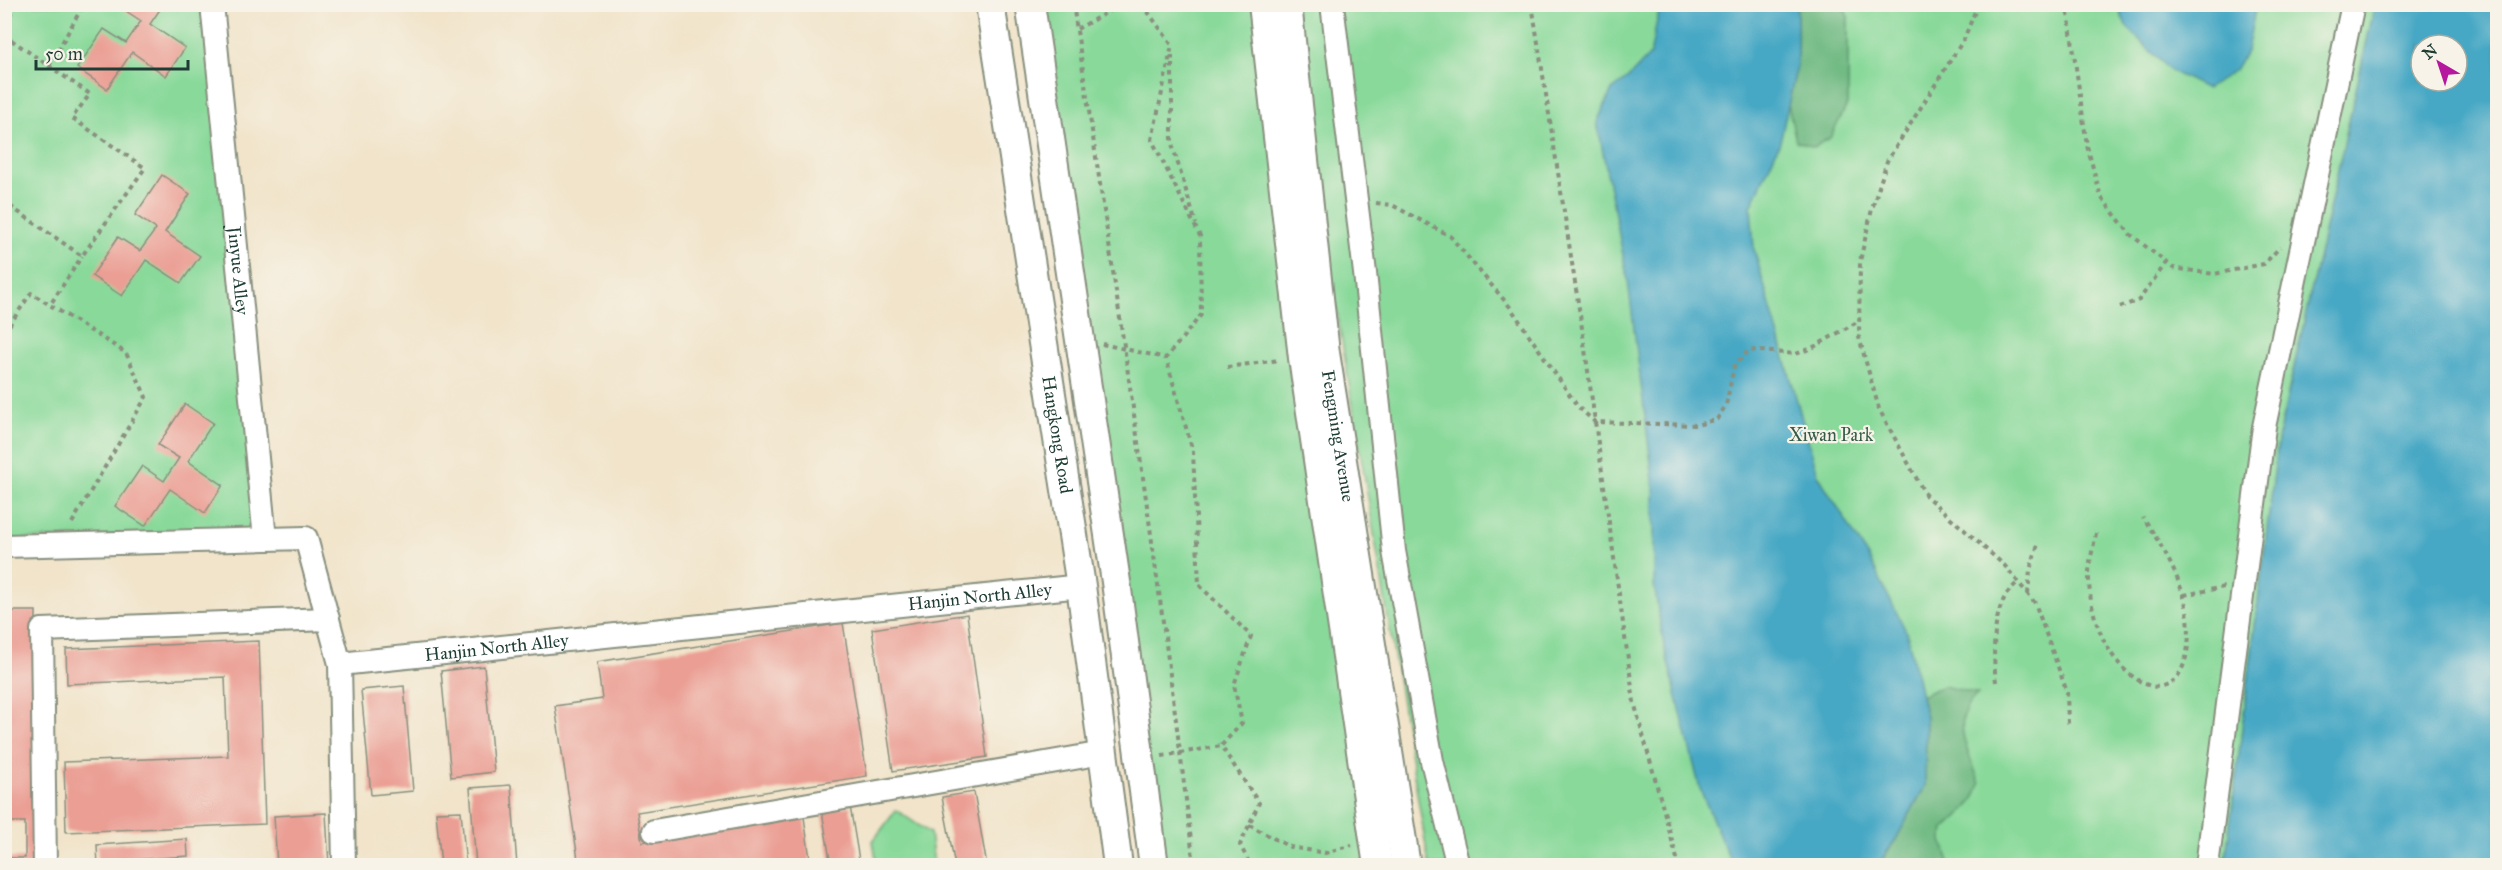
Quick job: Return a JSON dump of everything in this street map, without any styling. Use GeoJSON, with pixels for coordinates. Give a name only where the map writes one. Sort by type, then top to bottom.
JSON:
{"type":"FeatureCollection","features":[{"type":"Feature","properties":{"kind":"main road","name":"Hangkong Road"},"geometry":{"type":"LineString","coordinates":[[990,4],[1082,586],[1118,866]]}},
{"type":"Feature","properties":{"kind":"main road","name":"Hangkong Road"},"geometry":{"type":"LineString","coordinates":[[1030,4],[1154,866]]}},
{"type":"Feature","properties":{"kind":"main road","name":"Fengming Avenue"},"geometry":{"type":"LineString","coordinates":[[1263,4],[1303,358],[1376,852]]}},
{"type":"Feature","properties":{"kind":"main road","name":"Fengming Avenue"},"geometry":{"type":"LineString","coordinates":[[1287,4],[1325,353],[1406,866]]}},
{"type":"Feature","properties":{"kind":"street","name":"Jinyue Alley"},"geometry":{"type":"LineString","coordinates":[[212,4],[265,539]]}},
{"type":"Feature","properties":{"kind":"street"},"geometry":{"type":"LineString","coordinates":[[1332,4],[1394,551],[1432,760],[1458,866]]}},
{"type":"Feature","properties":{"kind":"street"},"geometry":{"type":"LineString","coordinates":[[2207,866],[2264,427],[2353,4]]}},
{"type":"Feature","properties":{"kind":"street"},"geometry":{"type":"LineString","coordinates":[[4,546],[306,538],[340,664],[344,866]]}},
{"type":"Feature","properties":{"kind":"street","name":"Hanjin North Alley"},"geometry":{"type":"LineString","coordinates":[[340,664],[1082,586]]}},
{"type":"Feature","properties":{"kind":"street"},"geometry":{"type":"LineString","coordinates":[[45,866],[42,630],[328,619]]}},
{"type":"Feature","properties":{"kind":"street"},"geometry":{"type":"LineString","coordinates":[[654,831],[1103,753]]}},
{"type":"Feature","properties":{"kind":"street"},"geometry":{"type":"LineString","coordinates":[[2190,866],[2213,817]]}},
{"type":"Feature","properties":{"kind":"path"},"geometry":{"type":"LineString","coordinates":[[4,23],[16,6],[13,4]]}},
{"type":"Feature","properties":{"kind":"path"},"geometry":{"type":"LineString","coordinates":[[49,66],[84,4]]}},
{"type":"Feature","properties":{"kind":"path"},"geometry":{"type":"LineString","coordinates":[[1073,4],[1124,349],[1194,866]]}},
{"type":"Feature","properties":{"kind":"path"},"geometry":{"type":"LineString","coordinates":[[1077,28],[1122,4]]}},
{"type":"Feature","properties":{"kind":"path"},"geometry":{"type":"LineString","coordinates":[[1142,4],[1172,45],[1172,144],[1200,236],[1201,315],[1166,358]]}},
{"type":"Feature","properties":{"kind":"path"},"geometry":{"type":"LineString","coordinates":[[1532,4],[1595,422],[1634,702],[1679,866]]}},
{"type":"Feature","properties":{"kind":"path"},"geometry":{"type":"LineString","coordinates":[[1978,4],[1964,39],[1887,161],[1872,209],[1860,261],[1859,337],[1879,409],[1926,496],[2005,566],[2035,603],[2067,692],[2068,724]]}},
{"type":"Feature","properties":{"kind":"path"},"geometry":{"type":"LineString","coordinates":[[2065,4],[2069,18],[2086,146],[2101,197],[2130,234],[2173,268],[2214,274],[2264,264],[2308,218]]}},
{"type":"Feature","properties":{"kind":"path"},"geometry":{"type":"LineString","coordinates":[[4,35],[90,94],[72,118],[145,168],[50,305]]}},
{"type":"Feature","properties":{"kind":"path"},"geometry":{"type":"LineString","coordinates":[[1172,45],[1152,140],[1200,236]]}},
{"type":"Feature","properties":{"kind":"path"},"geometry":{"type":"LineString","coordinates":[[1356,201],[1392,205],[1450,236],[1510,307],[1578,407],[1595,422],[1697,426],[1717,419],[1726,405],[1734,366],[1749,350],[1796,354],[1812,348],[1859,321]]}},
{"type":"Feature","properties":{"kind":"path"},"geometry":{"type":"LineString","coordinates":[[4,202],[82,256]]}},
{"type":"Feature","properties":{"kind":"path"},"geometry":{"type":"LineString","coordinates":[[2120,307],[2139,300],[2166,263]]}},
{"type":"Feature","properties":{"kind":"path"},"geometry":{"type":"LineString","coordinates":[[4,333],[30,293],[126,352],[146,397],[60,544]]}},
{"type":"Feature","properties":{"kind":"path"},"geometry":{"type":"LineString","coordinates":[[1080,339],[1166,358]]}},
{"type":"Feature","properties":{"kind":"path"},"geometry":{"type":"LineString","coordinates":[[1140,760],[1221,746],[1242,723],[1234,685],[1251,636],[1199,585],[1193,452],[1166,358]]}},
{"type":"Feature","properties":{"kind":"path"},"geometry":{"type":"LineString","coordinates":[[1227,367],[1303,358]]}},
{"type":"Feature","properties":{"kind":"path"},"geometry":{"type":"LineString","coordinates":[[2096,533],[2089,573],[2092,605],[2106,645],[2125,671],[2146,686],[2165,686],[2182,672],[2189,642],[2188,606],[2166,553],[2143,517]]}},
{"type":"Feature","properties":{"kind":"path"},"geometry":{"type":"LineString","coordinates":[[2028,595],[2030,570],[2038,544]]}},
{"type":"Feature","properties":{"kind":"path"},"geometry":{"type":"LineString","coordinates":[[1996,682],[1992,652],[1998,621],[2005,597],[2018,582]]}},
{"type":"Feature","properties":{"kind":"path"},"geometry":{"type":"LineString","coordinates":[[2184,594],[2244,583]]}},
{"type":"Feature","properties":{"kind":"path"},"geometry":{"type":"LineString","coordinates":[[1221,746],[1259,803],[1240,845],[1251,866]]}},
{"type":"Feature","properties":{"kind":"path"},"geometry":{"type":"LineString","coordinates":[[1249,825],[1290,847],[1325,853],[1376,852]]}},
{"type":"Feature","properties":{"kind":"green space"},"geometry":{"type":"Polygon","coordinates":[[[4,5],[209,5],[258,531],[5,540],[4,5]]]}},
{"type":"Feature","properties":{"kind":"green space"},"geometry":{"type":"Polygon","coordinates":[[[1028,5],[1263,5],[1378,865],[1153,865],[1028,5]]]}},
{"type":"Feature","properties":{"kind":"green space","name":"Xiwan Park"},"geometry":{"type":"Polygon","coordinates":[[[1286,5],[2375,5],[2279,434],[2225,865],[1429,865],[1286,5]]]}},
{"type":"Feature","properties":{"kind":"green space"},"geometry":{"type":"Polygon","coordinates":[[[1797,5],[1843,5],[1848,17],[1848,103],[1830,138],[1814,147],[1796,141],[1788,104],[1797,65],[1797,5]]]}},
{"type":"Feature","properties":{"kind":"green space"},"geometry":{"type":"Polygon","coordinates":[[[1943,686],[1978,694],[1969,704],[1962,726],[1967,749],[1980,784],[1968,807],[1944,829],[1942,840],[1950,865],[1878,866],[1896,839],[1925,786],[1926,718],[1921,696],[1943,686]]]}},
{"type":"Feature","properties":{"kind":"green space"},"geometry":{"type":"Polygon","coordinates":[[[896,810],[930,833],[934,865],[877,865],[873,841],[896,810]]]}},
{"type":"Feature","properties":{"kind":"water"},"geometry":{"type":"Polygon","coordinates":[[[1660,5],[1797,5],[1797,65],[1780,142],[1751,207],[1754,249],[1818,475],[1870,560],[1907,633],[1926,718],[1925,786],[1896,839],[1878,865],[1732,865],[1700,789],[1664,646],[1654,585],[1654,488],[1628,281],[1597,122],[1612,90],[1627,79],[1650,55],[1660,5]]]}},
{"type":"Feature","properties":{"kind":"water"},"geometry":{"type":"Polygon","coordinates":[[[2117,5],[2256,5],[2247,50],[2235,70],[2207,89],[2169,70],[2126,26],[2117,5]]]}},
{"type":"Feature","properties":{"kind":"water"},"geometry":{"type":"Polygon","coordinates":[[[2375,5],[2497,5],[2497,865],[2225,865],[2279,434],[2375,5]]]}},
{"type":"Feature","properties":{"kind":"building"},"geometry":{"type":"Polygon","coordinates":[[[122,5],[163,5],[150,24],[185,48],[166,76],[132,52],[107,89],[77,68],[104,29],[126,43],[141,21],[120,7],[122,5]]]}},
{"type":"Feature","properties":{"kind":"building"},"geometry":{"type":"Polygon","coordinates":[[[162,175],[190,194],[165,232],[200,256],[181,283],[146,260],[122,296],[92,276],[118,237],[140,251],[156,229],[135,215],[162,175]]]}},
{"type":"Feature","properties":{"kind":"building"},"geometry":{"type":"Polygon","coordinates":[[[185,404],[213,423],[188,461],[223,485],[205,513],[170,489],[145,526],[115,506],[142,466],[164,481],[179,458],[158,445],[185,404]]]}},
{"type":"Feature","properties":{"kind":"building"},"geometry":{"type":"Polygon","coordinates":[[[4,481],[11,486],[4,495],[4,481]]]}},
{"type":"Feature","properties":{"kind":"building"},"geometry":{"type":"Polygon","coordinates":[[[4,611],[36,611],[34,753],[40,865],[4,866],[4,858],[25,858],[25,822],[7,822],[4,611]]]}},
{"type":"Feature","properties":{"kind":"building"},"geometry":{"type":"Polygon","coordinates":[[[967,614],[987,757],[893,771],[872,629],[967,614]]]}},
{"type":"Feature","properties":{"kind":"building"},"geometry":{"type":"Polygon","coordinates":[[[843,623],[867,776],[637,812],[642,842],[804,817],[811,866],[579,866],[555,706],[602,699],[597,662],[843,623]]]}},
{"type":"Feature","properties":{"kind":"building"},"geometry":{"type":"Polygon","coordinates":[[[259,641],[265,824],[66,832],[64,762],[228,756],[225,677],[67,684],[66,649],[259,641]]]}},
{"type":"Feature","properties":{"kind":"building"},"geometry":{"type":"Polygon","coordinates":[[[484,666],[494,772],[451,777],[441,671],[484,666]]]}},
{"type":"Feature","properties":{"kind":"building"},"geometry":{"type":"Polygon","coordinates":[[[404,686],[413,791],[371,795],[361,690],[404,686]]]}},
{"type":"Feature","properties":{"kind":"building"},"geometry":{"type":"Polygon","coordinates":[[[511,785],[517,866],[476,866],[470,788],[511,785]]]}},
{"type":"Feature","properties":{"kind":"building"},"geometry":{"type":"Polygon","coordinates":[[[974,792],[987,866],[955,866],[942,797],[974,792]]]}},
{"type":"Feature","properties":{"kind":"building"},"geometry":{"type":"Polygon","coordinates":[[[850,806],[860,866],[831,866],[822,811],[850,806]]]}},
{"type":"Feature","properties":{"kind":"building"},"geometry":{"type":"Polygon","coordinates":[[[461,811],[466,866],[441,866],[436,812],[461,811]]]}},
{"type":"Feature","properties":{"kind":"building"},"geometry":{"type":"Polygon","coordinates":[[[326,813],[329,866],[277,866],[274,816],[326,813]]]}},
{"type":"Feature","properties":{"kind":"building"},"geometry":{"type":"Polygon","coordinates":[[[187,839],[188,856],[120,861],[120,866],[98,866],[97,845],[187,839]]]}}]}
